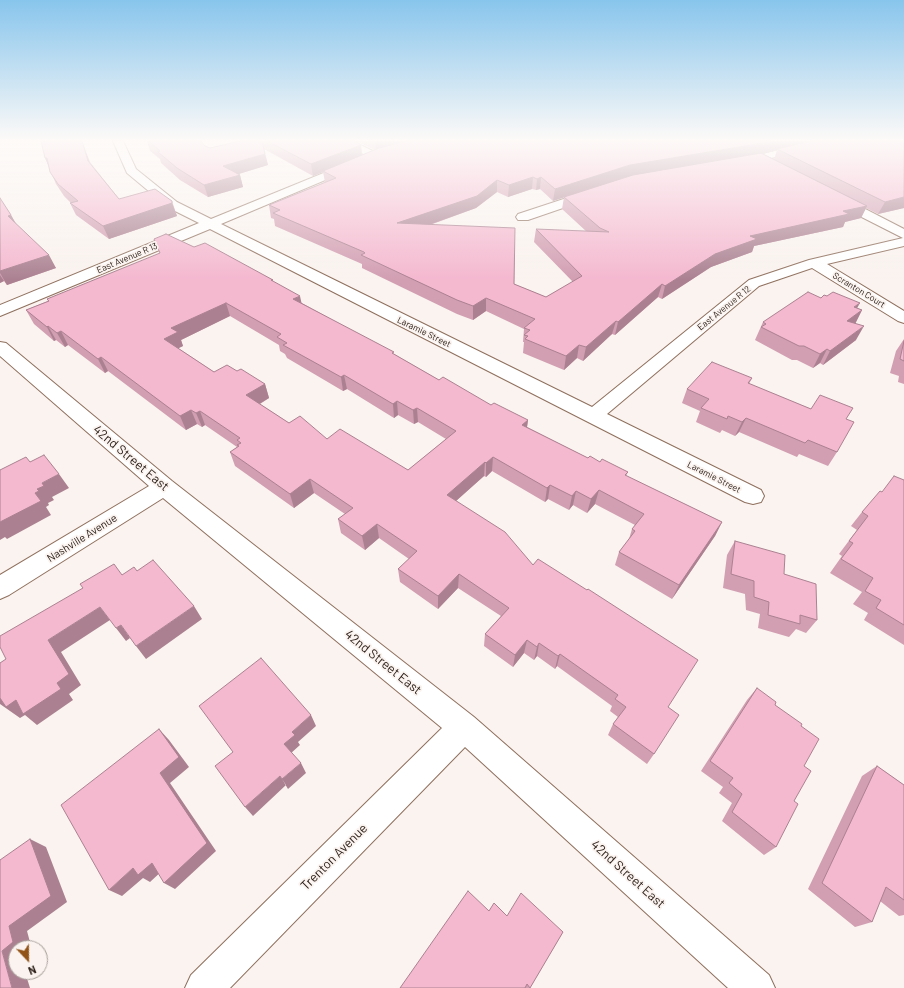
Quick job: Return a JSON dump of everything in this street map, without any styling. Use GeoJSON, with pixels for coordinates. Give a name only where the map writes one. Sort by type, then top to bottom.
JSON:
{"type":"FeatureCollection","features":[{"type":"Feature","properties":{"kind":"street","name":"Laramie Street"},"geometry":{"type":"LineString","coordinates":[[151,187],[173,205],[208,224],[753,496]]}},
{"type":"Feature","properties":{"kind":"street","name":"East Avenue R 13"},"geometry":{"type":"LineString","coordinates":[[0,311],[299,187]]}},
{"type":"Feature","properties":{"kind":"street"},"geometry":{"type":"LineString","coordinates":[[523,217],[606,190]]}},
{"type":"Feature","properties":{"kind":"street"},"geometry":{"type":"LineString","coordinates":[[828,195],[904,234]]}},
{"type":"Feature","properties":{"kind":"street","name":"East Avenue R 12"},"geometry":{"type":"LineString","coordinates":[[593,416],[754,283],[814,263],[904,242]]}},
{"type":"Feature","properties":{"kind":"street","name":"Scranton Court"},"geometry":{"type":"LineString","coordinates":[[814,263],[904,318]]}},
{"type":"Feature","properties":{"kind":"street","name":"42nd Street East"},"geometry":{"type":"LineString","coordinates":[[0,347],[164,487],[464,727],[756,988]]}},
{"type":"Feature","properties":{"kind":"street","name":"Nashville Avenue"},"geometry":{"type":"LineString","coordinates":[[0,588],[164,487]]}},
{"type":"Feature","properties":{"kind":"street","name":"Trenton Avenue"},"geometry":{"type":"LineString","coordinates":[[204,988],[464,727]]}},
{"type":"Feature","properties":{"kind":"building"},"geometry":{"type":"Polygon","coordinates":[[[62,187],[109,187],[119,199],[155,189],[172,201],[172,203],[103,226],[70,203],[78,201],[62,187]]]}},
{"type":"Feature","properties":{"kind":"building"},"geometry":{"type":"Polygon","coordinates":[[[313,187],[488,187],[477,196],[397,223],[515,228],[514,284],[546,297],[582,276],[536,229],[609,232],[600,228],[564,197],[595,187],[829,187],[867,206],[843,211],[849,214],[750,236],[757,239],[715,254],[665,286],[662,284],[586,347],[579,345],[566,356],[525,339],[528,336],[524,335],[530,330],[524,328],[535,319],[486,298],[473,306],[457,300],[361,255],[365,253],[364,252],[273,213],[280,210],[269,205],[313,187]]]}},
{"type":"Feature","properties":{"kind":"building"},"geometry":{"type":"Polygon","coordinates":[[[855,187],[904,187],[904,197],[885,202],[855,187]]]}},
{"type":"Feature","properties":{"kind":"building"},"geometry":{"type":"Polygon","coordinates":[[[0,198],[11,215],[8,216],[49,255],[0,271],[0,198]]]}},
{"type":"Feature","properties":{"kind":"building"},"geometry":{"type":"Polygon","coordinates":[[[166,234],[194,247],[205,243],[300,296],[293,299],[394,352],[392,353],[439,380],[443,377],[491,405],[494,403],[528,420],[522,425],[588,458],[590,456],[600,462],[602,459],[628,472],[625,475],[722,522],[679,585],[619,552],[635,531],[632,529],[644,514],[599,490],[591,499],[576,491],[572,496],[550,485],[547,488],[493,457],[486,463],[485,462],[447,495],[505,532],[533,565],[538,559],[587,590],[588,589],[698,660],[668,707],[679,715],[654,754],[613,724],[626,707],[615,699],[618,695],[560,654],[558,656],[539,643],[537,647],[527,640],[515,655],[485,634],[509,608],[459,574],[438,596],[398,569],[417,551],[377,524],[362,536],[338,519],[353,508],[310,479],[290,494],[230,452],[239,446],[237,445],[241,443],[237,440],[240,438],[200,411],[196,413],[191,410],[180,416],[101,357],[98,359],[61,331],[57,333],[48,326],[47,327],[26,310],[49,301],[47,299],[160,253],[154,239],[166,234]],[[226,303],[171,328],[178,332],[164,339],[214,372],[227,365],[237,371],[241,369],[265,384],[246,395],[289,423],[300,416],[327,439],[340,429],[408,470],[456,431],[417,408],[413,410],[397,401],[393,404],[344,375],[341,377],[283,345],[287,343],[277,337],[281,334],[226,303]]]}},
{"type":"Feature","properties":{"kind":"building"},"geometry":{"type":"Polygon","coordinates":[[[808,292],[821,298],[824,295],[827,296],[833,292],[860,303],[854,307],[862,310],[847,321],[864,326],[830,351],[827,349],[820,354],[804,346],[799,346],[761,327],[766,324],[763,322],[808,292]]]}},
{"type":"Feature","properties":{"kind":"building"},"geometry":{"type":"Polygon","coordinates":[[[904,341],[904,361],[900,359],[904,341]]]}},
{"type":"Feature","properties":{"kind":"building"},"geometry":{"type":"Polygon","coordinates":[[[712,362],[752,378],[748,383],[811,409],[820,395],[853,408],[846,419],[854,422],[837,452],[808,440],[805,443],[746,418],[742,422],[728,416],[727,419],[701,408],[709,399],[687,389],[712,362]]]}},
{"type":"Feature","properties":{"kind":"building"},"geometry":{"type":"Polygon","coordinates":[[[44,455],[59,474],[42,483],[44,486],[37,489],[39,491],[35,493],[41,501],[0,522],[0,470],[26,457],[30,462],[44,455]]]}},
{"type":"Feature","properties":{"kind":"building"},"geometry":{"type":"Polygon","coordinates":[[[894,476],[904,480],[904,625],[876,608],[881,600],[865,591],[873,578],[841,559],[853,543],[849,541],[868,516],[862,512],[880,491],[882,492],[894,476]]]}},
{"type":"Feature","properties":{"kind":"building"},"geometry":{"type":"Polygon","coordinates":[[[735,541],[785,555],[784,574],[816,584],[817,620],[800,615],[800,624],[768,615],[769,602],[754,597],[754,581],[731,574],[735,541]]]}},
{"type":"Feature","properties":{"kind":"building"},"geometry":{"type":"Polygon","coordinates":[[[153,560],[194,606],[136,646],[121,625],[116,628],[100,607],[48,640],[69,674],[57,683],[61,689],[23,714],[16,700],[6,707],[0,698],[0,663],[6,659],[0,647],[0,636],[83,588],[80,584],[114,564],[122,575],[134,567],[137,571],[153,560]]]}},
{"type":"Feature","properties":{"kind":"building"},"geometry":{"type":"Polygon","coordinates":[[[261,658],[311,715],[292,732],[295,735],[284,744],[301,763],[282,779],[280,776],[245,807],[215,766],[233,752],[199,706],[261,658]]]}},
{"type":"Feature","properties":{"kind":"building"},"geometry":{"type":"Polygon","coordinates":[[[757,688],[776,702],[775,705],[802,724],[801,726],[819,739],[804,766],[811,771],[794,801],[798,804],[776,847],[732,812],[742,794],[729,783],[733,778],[710,761],[757,688]]]}},
{"type":"Feature","properties":{"kind":"building"},"geometry":{"type":"Polygon","coordinates":[[[159,729],[179,757],[160,773],[207,843],[164,883],[152,863],[138,875],[133,868],[109,890],[61,805],[159,729]]]}},
{"type":"Feature","properties":{"kind":"building"},"geometry":{"type":"Polygon","coordinates":[[[877,766],[904,785],[904,900],[886,887],[872,922],[822,883],[877,766]]]}},
{"type":"Feature","properties":{"kind":"building"},"geometry":{"type":"Polygon","coordinates":[[[30,839],[51,896],[9,926],[12,940],[8,940],[8,946],[2,951],[8,973],[8,980],[10,980],[12,988],[0,988],[0,860],[30,839]]]}},
{"type":"Feature","properties":{"kind":"building"},"geometry":{"type":"Polygon","coordinates":[[[468,891],[489,911],[494,903],[507,916],[521,893],[563,932],[530,988],[527,984],[525,988],[400,988],[468,891]]]}}]}
